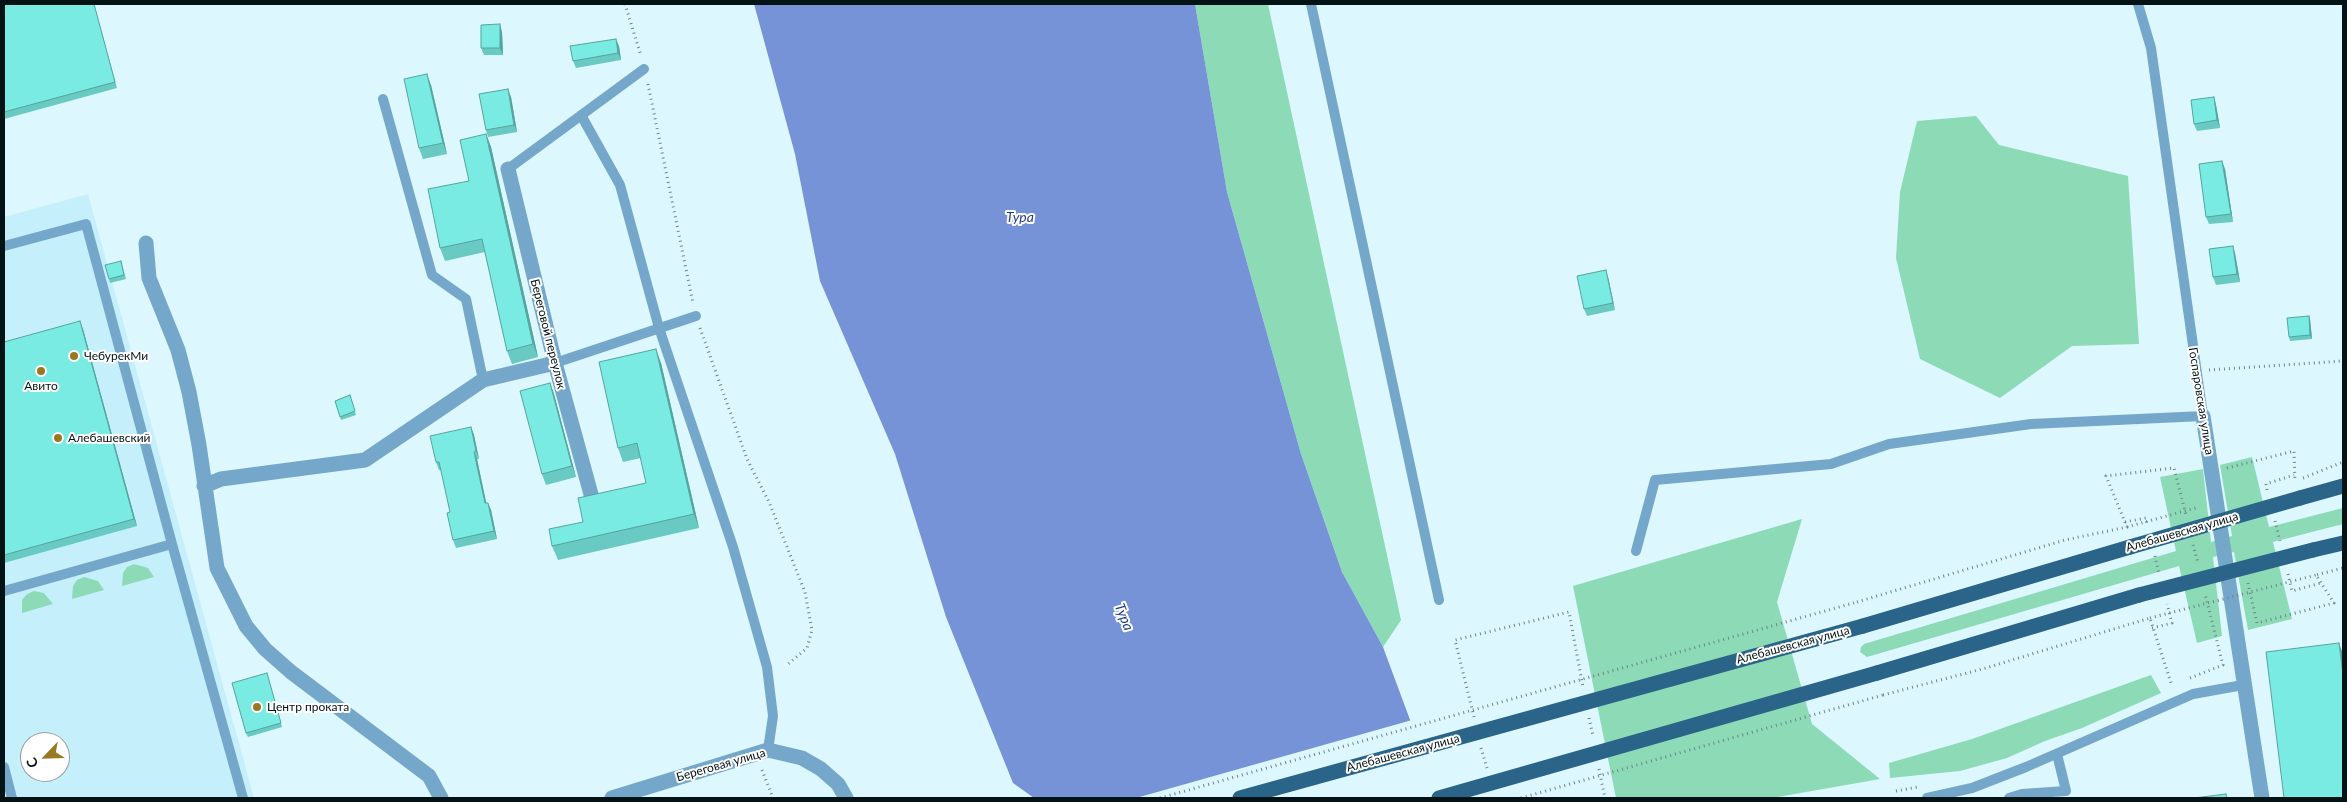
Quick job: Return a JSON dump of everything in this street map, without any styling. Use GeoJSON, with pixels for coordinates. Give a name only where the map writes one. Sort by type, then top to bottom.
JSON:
{"type":"FeatureCollection","features":[{"type":"Feature","properties":{"kind":"main road","name":"Алебашевская улица"},"geometry":{"type":"LineString","coordinates":[[1240,798],[1863,626],[2130,546],[2343,486]]}},
{"type":"Feature","properties":{"kind":"main road"},"geometry":{"type":"LineString","coordinates":[[1438,798],[2139,596],[2343,543]]}},
{"type":"Feature","properties":{"kind":"street","name":"Береговой переулок"},"geometry":{"type":"LineString","coordinates":[[508,169],[555,363],[592,498]]}},
{"type":"Feature","properties":{"kind":"street"},"geometry":{"type":"LineString","coordinates":[[146,243],[149,278],[178,350],[189,392],[217,568],[246,626],[265,649],[291,672],[429,776],[441,798]]}},
{"type":"Feature","properties":{"kind":"street"},"geometry":{"type":"LineString","coordinates":[[204,486],[221,479],[365,460],[483,380],[555,363]]}},
{"type":"Feature","properties":{"kind":"street","name":"Госпаровская улица"},"geometry":{"type":"LineString","coordinates":[[2203,416],[2262,798]]}},
{"type":"Feature","properties":{"kind":"street","name":"Береговая улица"},"geometry":{"type":"LineString","coordinates":[[612,798],[768,750],[802,758],[821,769],[838,784],[846,798]]}},
{"type":"Feature","properties":{"kind":"lane"},"geometry":{"type":"LineString","coordinates":[[1311,4],[1439,600]]}},
{"type":"Feature","properties":{"kind":"lane","name":"Госпаровская улица"},"geometry":{"type":"LineString","coordinates":[[2138,4],[2151,48],[2203,416]]}},
{"type":"Feature","properties":{"kind":"lane"},"geometry":{"type":"LineString","coordinates":[[508,169],[644,68]]}},
{"type":"Feature","properties":{"kind":"lane"},"geometry":{"type":"LineString","coordinates":[[383,99],[432,275],[466,299],[483,380]]}},
{"type":"Feature","properties":{"kind":"lane"},"geometry":{"type":"LineString","coordinates":[[581,115],[620,185],[659,328],[719,500],[767,667],[773,716],[768,750]]}},
{"type":"Feature","properties":{"kind":"lane"},"geometry":{"type":"LineString","coordinates":[[4,246],[86,224],[243,798]]}},
{"type":"Feature","properties":{"kind":"lane"},"geometry":{"type":"LineString","coordinates":[[555,363],[696,316]]}},
{"type":"Feature","properties":{"kind":"lane"},"geometry":{"type":"LineString","coordinates":[[1636,551],[1655,480],[1831,464],[1889,444],[2031,424],[2203,416]]}},
{"type":"Feature","properties":{"kind":"lane"},"geometry":{"type":"LineString","coordinates":[[4,591],[172,544]]}},
{"type":"Feature","properties":{"kind":"lane"},"geometry":{"type":"LineString","coordinates":[[1926,798],[1972,788],[2057,754],[2194,694],[2244,684]]}},
{"type":"Feature","properties":{"kind":"lane"},"geometry":{"type":"LineString","coordinates":[[2009,798],[2022,794],[2066,791],[2057,754]]}},
{"type":"Feature","properties":{"kind":"lane"},"geometry":{"type":"LineString","coordinates":[[4,767],[12,798]]}},
{"type":"Feature","properties":{"kind":"path"},"geometry":{"type":"LineString","coordinates":[[625,4],[644,68],[696,316],[746,459],[769,502],[804,592],[812,630],[807,648],[787,665]]}},
{"type":"Feature","properties":{"kind":"path"},"geometry":{"type":"LineString","coordinates":[[2196,370],[2343,361]]}},
{"type":"Feature","properties":{"kind":"path"},"geometry":{"type":"LineString","coordinates":[[2225,469],[2294,451],[2294,481],[2343,462]]}},
{"type":"Feature","properties":{"kind":"path"},"geometry":{"type":"LineString","coordinates":[[1160,798],[1857,602],[2065,540],[2128,527],[2106,476],[2174,468],[2188,524]]}},
{"type":"Feature","properties":{"kind":"path"},"geometry":{"type":"LineString","coordinates":[[2268,492],[2266,484],[2294,475]]}},
{"type":"Feature","properties":{"kind":"path"},"geometry":{"type":"LineString","coordinates":[[2125,522],[2146,518]]}},
{"type":"Feature","properties":{"kind":"path"},"geometry":{"type":"LineString","coordinates":[[2274,519],[2281,546]]}},
{"type":"Feature","properties":{"kind":"path"},"geometry":{"type":"LineString","coordinates":[[2193,543],[2200,571]]}},
{"type":"Feature","properties":{"kind":"path"},"geometry":{"type":"LineString","coordinates":[[1521,798],[1986,668],[2150,618],[2343,568]]}},
{"type":"Feature","properties":{"kind":"path"},"geometry":{"type":"LineString","coordinates":[[2288,573],[2292,591],[2321,583]]}},
{"type":"Feature","properties":{"kind":"path"},"geometry":{"type":"LineString","coordinates":[[2247,575],[2257,623],[2334,603],[2316,575]]}},
{"type":"Feature","properties":{"kind":"path"},"geometry":{"type":"LineString","coordinates":[[2187,679],[2223,665],[2204,590]]}},
{"type":"Feature","properties":{"kind":"path"},"geometry":{"type":"LineString","coordinates":[[1476,724],[1455,640],[1569,612],[1584,691]]}},
{"type":"Feature","properties":{"kind":"path"},"geometry":{"type":"LineString","coordinates":[[2150,618],[2172,686]]}},
{"type":"Feature","properties":{"kind":"path"},"geometry":{"type":"LineString","coordinates":[[2152,628],[2172,624]]}},
{"type":"Feature","properties":{"kind":"path"},"geometry":{"type":"LineString","coordinates":[[2163,690],[2179,682]]}},
{"type":"Feature","properties":{"kind":"path"},"geometry":{"type":"LineString","coordinates":[[1588,710],[1593,740]]}},
{"type":"Feature","properties":{"kind":"path"},"geometry":{"type":"LineString","coordinates":[[1480,742],[1487,770]]}},
{"type":"Feature","properties":{"kind":"path"},"geometry":{"type":"LineString","coordinates":[[1597,759],[1605,798]]}},
{"type":"Feature","properties":{"kind":"path"},"geometry":{"type":"LineString","coordinates":[[762,771],[773,798]]}},
{"type":"Feature","properties":{"kind":"path"},"geometry":{"type":"LineString","coordinates":[[1896,792],[1924,786]]}},
{"type":"Feature","properties":{"kind":"shaded area"},"geometry":{"type":"Polygon","coordinates":[[[88,194],[254,798],[4,798],[4,217],[88,194]]]}},
{"type":"Feature","properties":{"kind":"green space"},"geometry":{"type":"Polygon","coordinates":[[[1195,4],[1268,4],[1401,620],[1383,647],[1342,572],[1301,454],[1227,192],[1195,4]]]}},
{"type":"Feature","properties":{"kind":"green space"},"geometry":{"type":"Polygon","coordinates":[[[1976,116],[1999,145],[2128,176],[2139,344],[2072,346],[2000,398],[1920,359],[1896,258],[1900,192],[1917,121],[1976,116]]]}},
{"type":"Feature","properties":{"kind":"green space"},"geometry":{"type":"Polygon","coordinates":[[[2252,457],[2269,527],[2343,508],[2343,524],[2273,542],[2292,619],[2248,630],[2234,552],[2213,557],[2222,636],[2197,643],[2179,566],[1867,657],[1860,652],[1864,644],[2176,551],[2160,477],[2203,469],[2211,542],[2232,536],[2220,465],[2252,457]]]}},
{"type":"Feature","properties":{"kind":"green space"},"geometry":{"type":"Polygon","coordinates":[[[1802,519],[1777,602],[1812,724],[1880,779],[1772,798],[1616,798],[1573,586],[1802,519]]]}},
{"type":"Feature","properties":{"kind":"green space"},"geometry":{"type":"Polygon","coordinates":[[[134,564],[148,568],[154,577],[122,586],[123,573],[127,567],[134,564]]]}},
{"type":"Feature","properties":{"kind":"green space"},"geometry":{"type":"Polygon","coordinates":[[[84,577],[98,581],[104,590],[72,599],[73,586],[77,580],[84,577]]]}},
{"type":"Feature","properties":{"kind":"green space"},"geometry":{"type":"Polygon","coordinates":[[[34,591],[44,593],[53,604],[22,613],[22,600],[27,594],[34,591]]]}},
{"type":"Feature","properties":{"kind":"green space"},"geometry":{"type":"Polygon","coordinates":[[[2151,675],[2161,693],[2082,728],[2045,741],[2007,758],[1960,771],[1890,778],[1889,763],[1972,739],[2151,675]]]}},
{"type":"Feature","properties":{"kind":"water","name":"Тура"},"geometry":{"type":"Polygon","coordinates":[[[754,4],[1195,4],[1227,192],[1301,454],[1342,572],[1383,647],[1439,798],[1034,798],[1013,783],[946,617],[895,454],[820,281],[795,154],[754,4]]]}},
{"type":"Feature","properties":{"kind":"pier"},"geometry":{"type":"Polygon","coordinates":[[[1412,720],[1441,798],[1136,798],[1412,720]]]}},
{"type":"Feature","properties":{"kind":"building"},"geometry":{"type":"Polygon","coordinates":[[[4,4],[94,4],[115,82],[4,112],[4,4]]]}},
{"type":"Feature","properties":{"kind":"building"},"geometry":{"type":"Polygon","coordinates":[[[500,24],[500,48],[481,48],[481,25],[500,24]]]}},
{"type":"Feature","properties":{"kind":"building"},"geometry":{"type":"Polygon","coordinates":[[[616,39],[618,53],[573,61],[570,46],[616,39]]]}},
{"type":"Feature","properties":{"kind":"building"},"geometry":{"type":"Polygon","coordinates":[[[427,74],[443,143],[419,148],[404,79],[427,74]]]}},
{"type":"Feature","properties":{"kind":"building"},"geometry":{"type":"Polygon","coordinates":[[[508,89],[514,125],[486,130],[479,94],[508,89]]]}},
{"type":"Feature","properties":{"kind":"building"},"geometry":{"type":"Polygon","coordinates":[[[2214,97],[2217,120],[2194,124],[2191,100],[2214,97]]]}},
{"type":"Feature","properties":{"kind":"building"},"geometry":{"type":"Polygon","coordinates":[[[486,134],[533,344],[507,351],[482,239],[440,248],[428,189],[469,181],[460,140],[486,134]]]}},
{"type":"Feature","properties":{"kind":"building"},"geometry":{"type":"Polygon","coordinates":[[[2222,161],[2231,214],[2206,217],[2199,164],[2222,161]]]}},
{"type":"Feature","properties":{"kind":"building"},"geometry":{"type":"Polygon","coordinates":[[[2233,246],[2237,274],[2213,277],[2209,249],[2233,246]]]}},
{"type":"Feature","properties":{"kind":"building"},"geometry":{"type":"Polygon","coordinates":[[[121,261],[124,275],[109,279],[105,265],[121,261]]]}},
{"type":"Feature","properties":{"kind":"building"},"geometry":{"type":"Polygon","coordinates":[[[1606,270],[1613,303],[1584,309],[1577,276],[1606,270]]]}},
{"type":"Feature","properties":{"kind":"building"},"geometry":{"type":"Polygon","coordinates":[[[2309,316],[2310,335],[2289,337],[2287,318],[2309,316]]]}},
{"type":"Feature","properties":{"kind":"building","name":"Алебашевский"},"geometry":{"type":"Polygon","coordinates":[[[80,321],[134,519],[4,555],[4,342],[80,321]]]}},
{"type":"Feature","properties":{"kind":"building"},"geometry":{"type":"Polygon","coordinates":[[[656,349],[694,514],[552,546],[549,529],[583,522],[578,498],[646,483],[637,443],[618,448],[599,362],[656,349]]]}},
{"type":"Feature","properties":{"kind":"building"},"geometry":{"type":"Polygon","coordinates":[[[550,383],[572,466],[542,474],[520,391],[550,383]]]}},
{"type":"Feature","properties":{"kind":"building"},"geometry":{"type":"Polygon","coordinates":[[[350,395],[355,411],[340,417],[335,401],[350,395]]]}},
{"type":"Feature","properties":{"kind":"building"},"geometry":{"type":"Polygon","coordinates":[[[471,427],[476,451],[474,452],[485,503],[488,503],[494,531],[453,540],[447,513],[450,512],[439,462],[436,462],[430,436],[471,427]]]}},
{"type":"Feature","properties":{"kind":"building"},"geometry":{"type":"Polygon","coordinates":[[[2339,643],[2343,675],[2343,798],[2284,798],[2266,652],[2339,643]]]}},
{"type":"Feature","properties":{"kind":"building"},"geometry":{"type":"Polygon","coordinates":[[[267,673],[281,723],[246,733],[232,683],[267,673]]]}},
{"type":"Feature","properties":{"kind":"building"},"geometry":{"type":"Polygon","coordinates":[[[2226,794],[2227,798],[2194,798],[2226,794]]]}},
{"type":"Feature","properties":{"kind":"place","name":"ЧебурекМи"},"geometry":{"type":"Point","coordinates":[74,356]}},
{"type":"Feature","properties":{"kind":"place","name":"Авито"},"geometry":{"type":"Point","coordinates":[41,371]}},
{"type":"Feature","properties":{"kind":"place","name":"Алебашевский"},"geometry":{"type":"Point","coordinates":[58,438]}},
{"type":"Feature","properties":{"kind":"place","name":"Центр проката"},"geometry":{"type":"Point","coordinates":[257,707]}}]}
